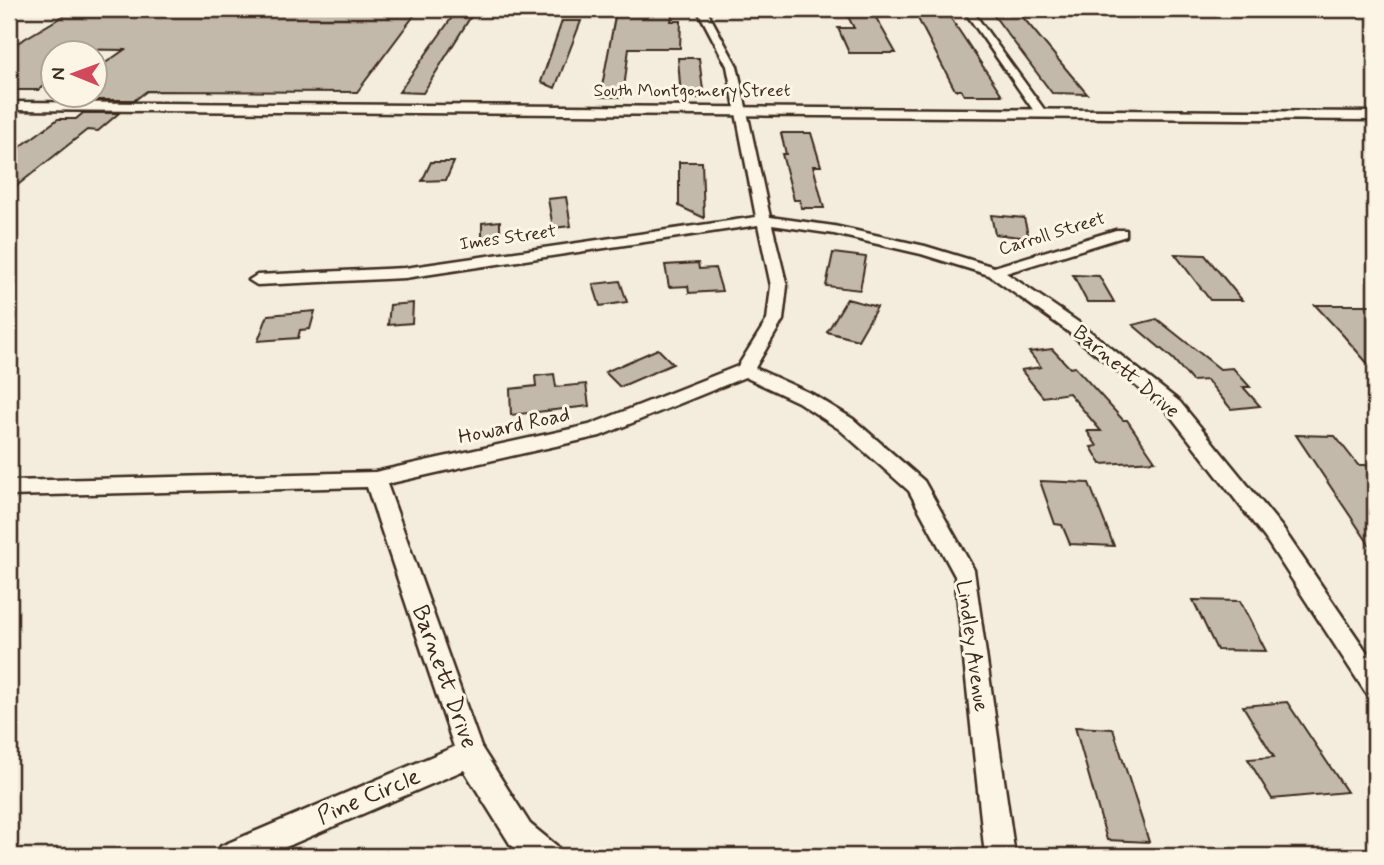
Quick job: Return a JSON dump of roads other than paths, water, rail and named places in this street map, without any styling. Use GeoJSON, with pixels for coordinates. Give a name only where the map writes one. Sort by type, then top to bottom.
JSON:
{"type":"FeatureCollection","features":[{"type":"Feature","properties":{"kind":"street"},"geometry":{"type":"LineString","coordinates":[[702,9],[732,66],[739,110],[779,286],[775,320],[745,370]]}},
{"type":"Feature","properties":{"kind":"street"},"geometry":{"type":"LineString","coordinates":[[967,9],[1040,112]]}},
{"type":"Feature","properties":{"kind":"street","name":"South Montgomery Street"},"geometry":{"type":"LineString","coordinates":[[9,107],[1375,116]]}},
{"type":"Feature","properties":{"kind":"street","name":"Barnett Drive"},"geometry":{"type":"LineString","coordinates":[[764,220],[834,230],[925,250],[994,272],[1072,326],[1173,406],[1273,532],[1375,685]]}},
{"type":"Feature","properties":{"kind":"street","name":"Imes Street"},"geometry":{"type":"LineString","coordinates":[[257,280],[405,273],[764,220]]}},
{"type":"Feature","properties":{"kind":"street","name":"Carroll Street"},"geometry":{"type":"LineString","coordinates":[[994,272],[1121,233]]}},
{"type":"Feature","properties":{"kind":"street","name":"Howard Road"},"geometry":{"type":"LineString","coordinates":[[9,488],[375,479],[593,432],[745,370]]}},
{"type":"Feature","properties":{"kind":"street","name":"Lindley Avenue"},"geometry":{"type":"LineString","coordinates":[[745,370],[805,398],[846,424],[917,486],[966,576],[1000,856]]}},
{"type":"Feature","properties":{"kind":"street","name":"Barnett Drive"},"geometry":{"type":"LineString","coordinates":[[375,479],[470,754],[520,834],[547,856]]}},
{"type":"Feature","properties":{"kind":"street","name":"Pine Circle"},"geometry":{"type":"LineString","coordinates":[[231,856],[470,754]]}}]}
